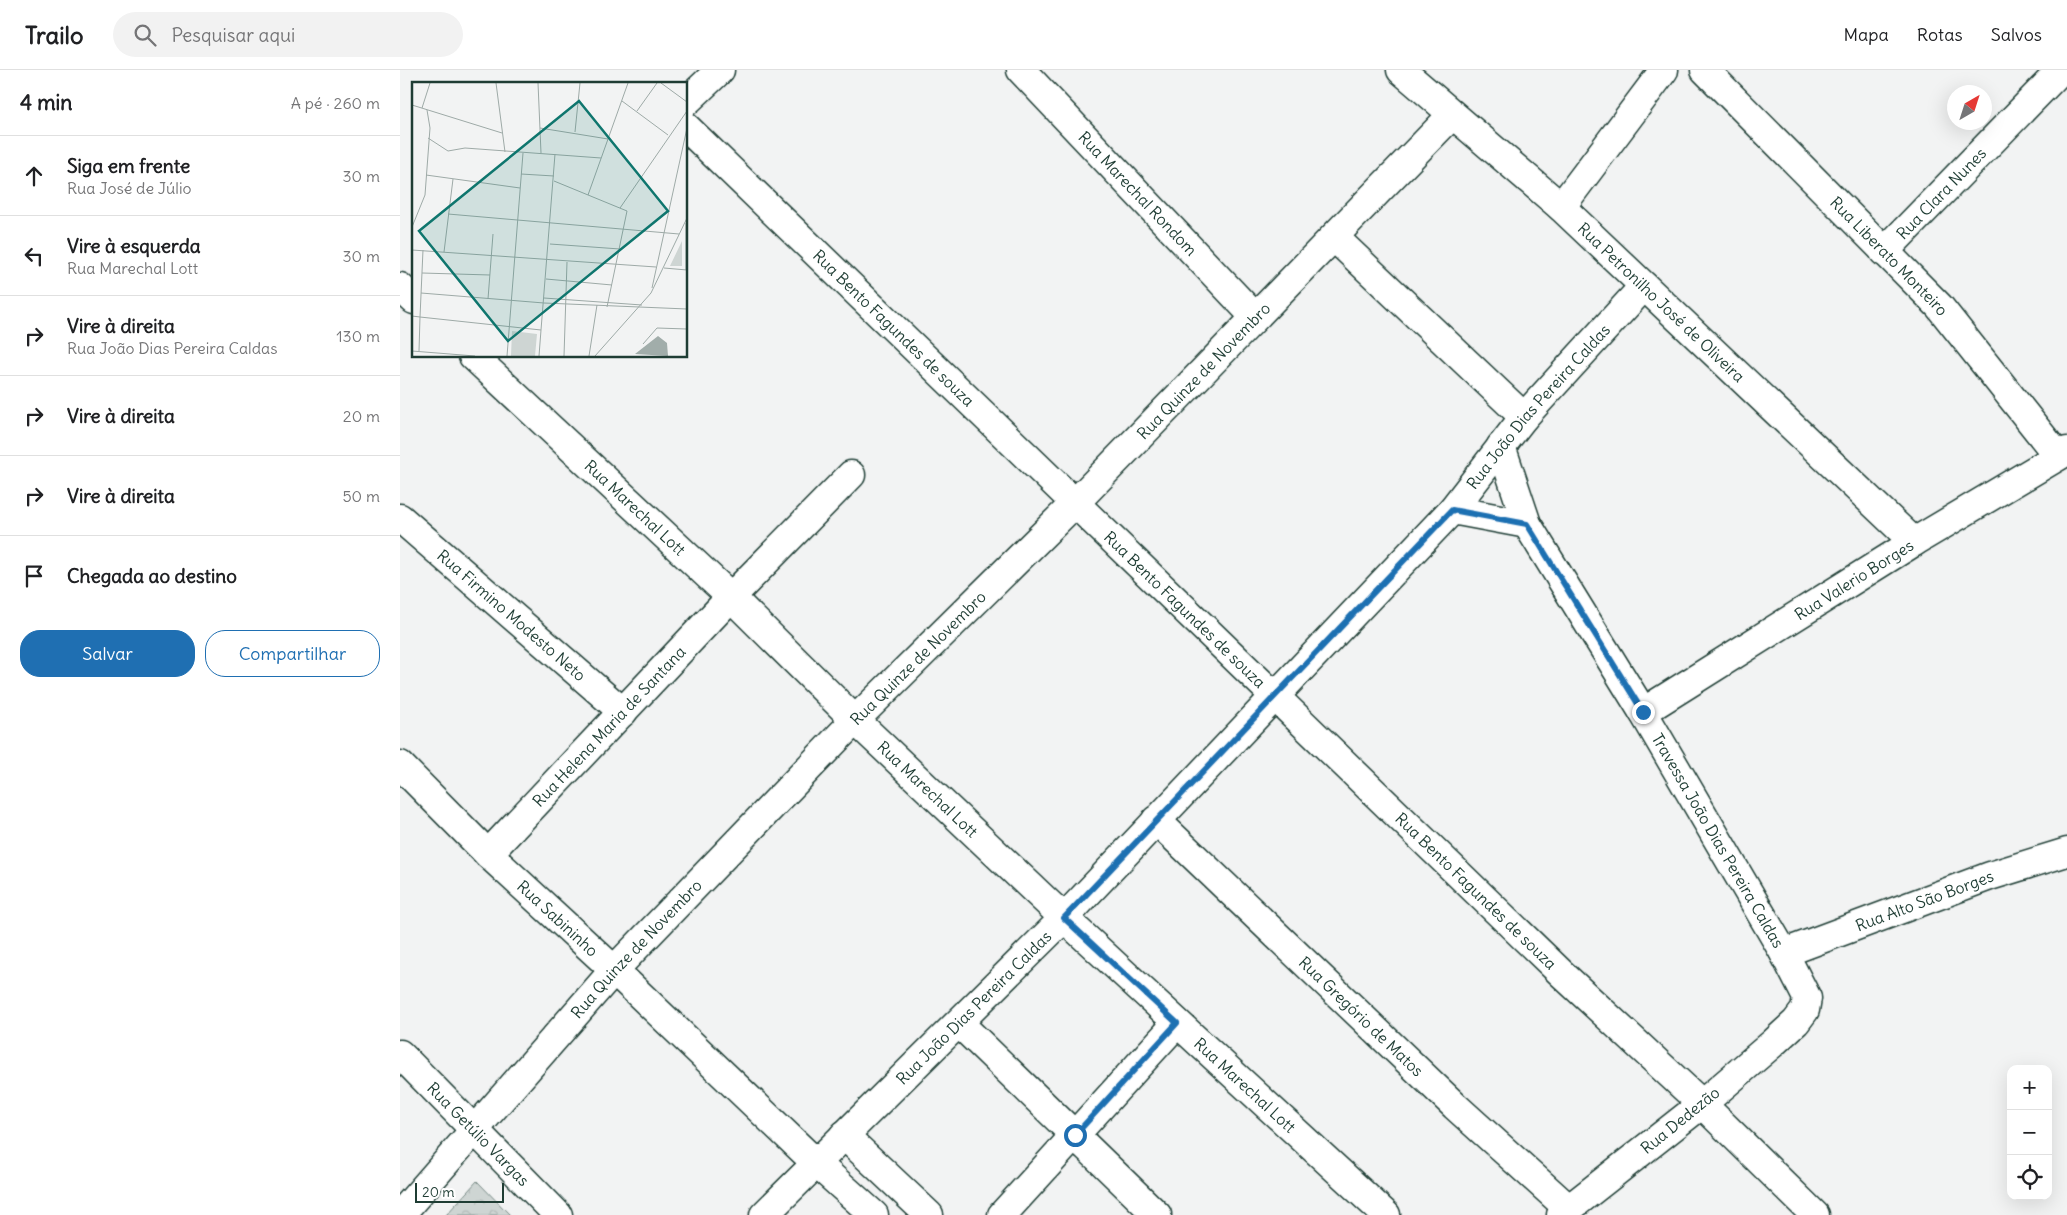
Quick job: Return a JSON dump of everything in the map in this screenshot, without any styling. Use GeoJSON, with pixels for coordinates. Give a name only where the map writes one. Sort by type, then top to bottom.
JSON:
{"type":"FeatureCollection","features":[{"type":"Feature","properties":{"kind":"street"},"geometry":{"type":"LineString","coordinates":[[688,100],[720,70]]}},
{"type":"Feature","properties":{"kind":"street","name":"Rua Marechal Rondom"},"geometry":{"type":"LineString","coordinates":[[1021,70],[1256,317]]}},
{"type":"Feature","properties":{"kind":"street","name":"Rua Petronilho José de Oliveira"},"geometry":{"type":"LineString","coordinates":[[1401,70],[1561,207],[1914,542]]}},
{"type":"Feature","properties":{"kind":"street"},"geometry":{"type":"LineString","coordinates":[[1561,207],[1664,70]]}},
{"type":"Feature","properties":{"kind":"street","name":"Rua Liberato Monteiro"},"geometry":{"type":"LineString","coordinates":[[1705,70],[1939,306],[2063,453]]}},
{"type":"Feature","properties":{"kind":"street","name":"Rua Clara Nunes"},"geometry":{"type":"LineString","coordinates":[[1884,252],[2061,70]]}},
{"type":"Feature","properties":{"kind":"street","name":"Rua Quinze de Novembro"},"geometry":{"type":"LineString","coordinates":[[400,1215],[614,970],[855,720],[1074,503],[1452,115]]}},
{"type":"Feature","properties":{"kind":"street","name":"Rua Bento Fagundes de souza"},"geometry":{"type":"LineString","coordinates":[[688,129],[1274,697],[1561,973],[1702,1104],[1815,1215]]}},
{"type":"Feature","properties":{"kind":"street"},"geometry":{"type":"LineString","coordinates":[[1334,237],[1524,417]]}},
{"type":"Feature","properties":{"kind":"street","name":"Rua João Dias Pereira Caldas"},"geometry":{"type":"LineString","coordinates":[[764,1215],[1064,918],[1452,510],[1524,417],[1644,286]]}},
{"type":"Feature","properties":{"kind":"street"},"geometry":{"type":"LineString","coordinates":[[400,287],[412,298]]}},
{"type":"Feature","properties":{"kind":"street","name":"Rua Marechal Lott"},"geometry":{"type":"LineString","coordinates":[[475,358],[731,597],[855,720],[1064,918],[1386,1215]]}},
{"type":"Feature","properties":{"kind":"street","name":"Travessa João Dias Pereira Caldas"},"geometry":{"type":"LineString","coordinates":[[1501,446],[1527,524],[1643,712],[1784,953],[1807,998],[1805,1010],[1796,1022]]}},
{"type":"Feature","properties":{"kind":"street","name":"Rua Valerio Borges"},"geometry":{"type":"LineString","coordinates":[[1643,712],[1914,542],[2063,453]]}},
{"type":"Feature","properties":{"kind":"street","name":"Rua Helena Maria de Santana"},"geometry":{"type":"LineString","coordinates":[[488,854],[731,597],[851,476]]}},
{"type":"Feature","properties":{"kind":"street"},"geometry":{"type":"LineString","coordinates":[[1452,510],[1527,524]]}},
{"type":"Feature","properties":{"kind":"street","name":"Rua Firmino Modesto Neto"},"geometry":{"type":"LineString","coordinates":[[400,518],[622,712]]}},
{"type":"Feature","properties":{"kind":"street","name":"Rua Sabininho"},"geometry":{"type":"LineString","coordinates":[[400,765],[488,854],[614,970],[816,1163],[874,1215]]}},
{"type":"Feature","properties":{"kind":"street","name":"Rua Gregório de Matos"},"geometry":{"type":"LineString","coordinates":[[1156,820],[1565,1212]]}},
{"type":"Feature","properties":{"kind":"street","name":"Rua Alto São Borges"},"geometry":{"type":"LineString","coordinates":[[1784,953],[1990,876],[2067,852]]}},
{"type":"Feature","properties":{"kind":"street"},"geometry":{"type":"LineString","coordinates":[[959,1022],[1157,1215]]}},
{"type":"Feature","properties":{"kind":"street","name":"Rua Dedezão"},"geometry":{"type":"LineString","coordinates":[[1565,1212],[1702,1104],[1796,1022]]}},
{"type":"Feature","properties":{"kind":"street"},"geometry":{"type":"LineString","coordinates":[[1002,1215],[1177,1023]]}},
{"type":"Feature","properties":{"kind":"street","name":"Rua Getúlio Vargas"},"geometry":{"type":"LineString","coordinates":[[400,1054],[558,1215]]}},
{"type":"Feature","properties":{"kind":"street"},"geometry":{"type":"LineString","coordinates":[[844,1135],[929,1215]]}},
{"type":"Feature","properties":{"kind":"green space"},"geometry":{"type":"Polygon","coordinates":[[[477,1181],[510,1215],[446,1215],[477,1181]]]}},
{"type":"Feature","properties":{"kind":"route"},"geometry":{"type":"LineString","coordinates":[[1075,1135],[1177,1023],[1064,918],[1452,510],[1527,524],[1643,712]]}}]}
